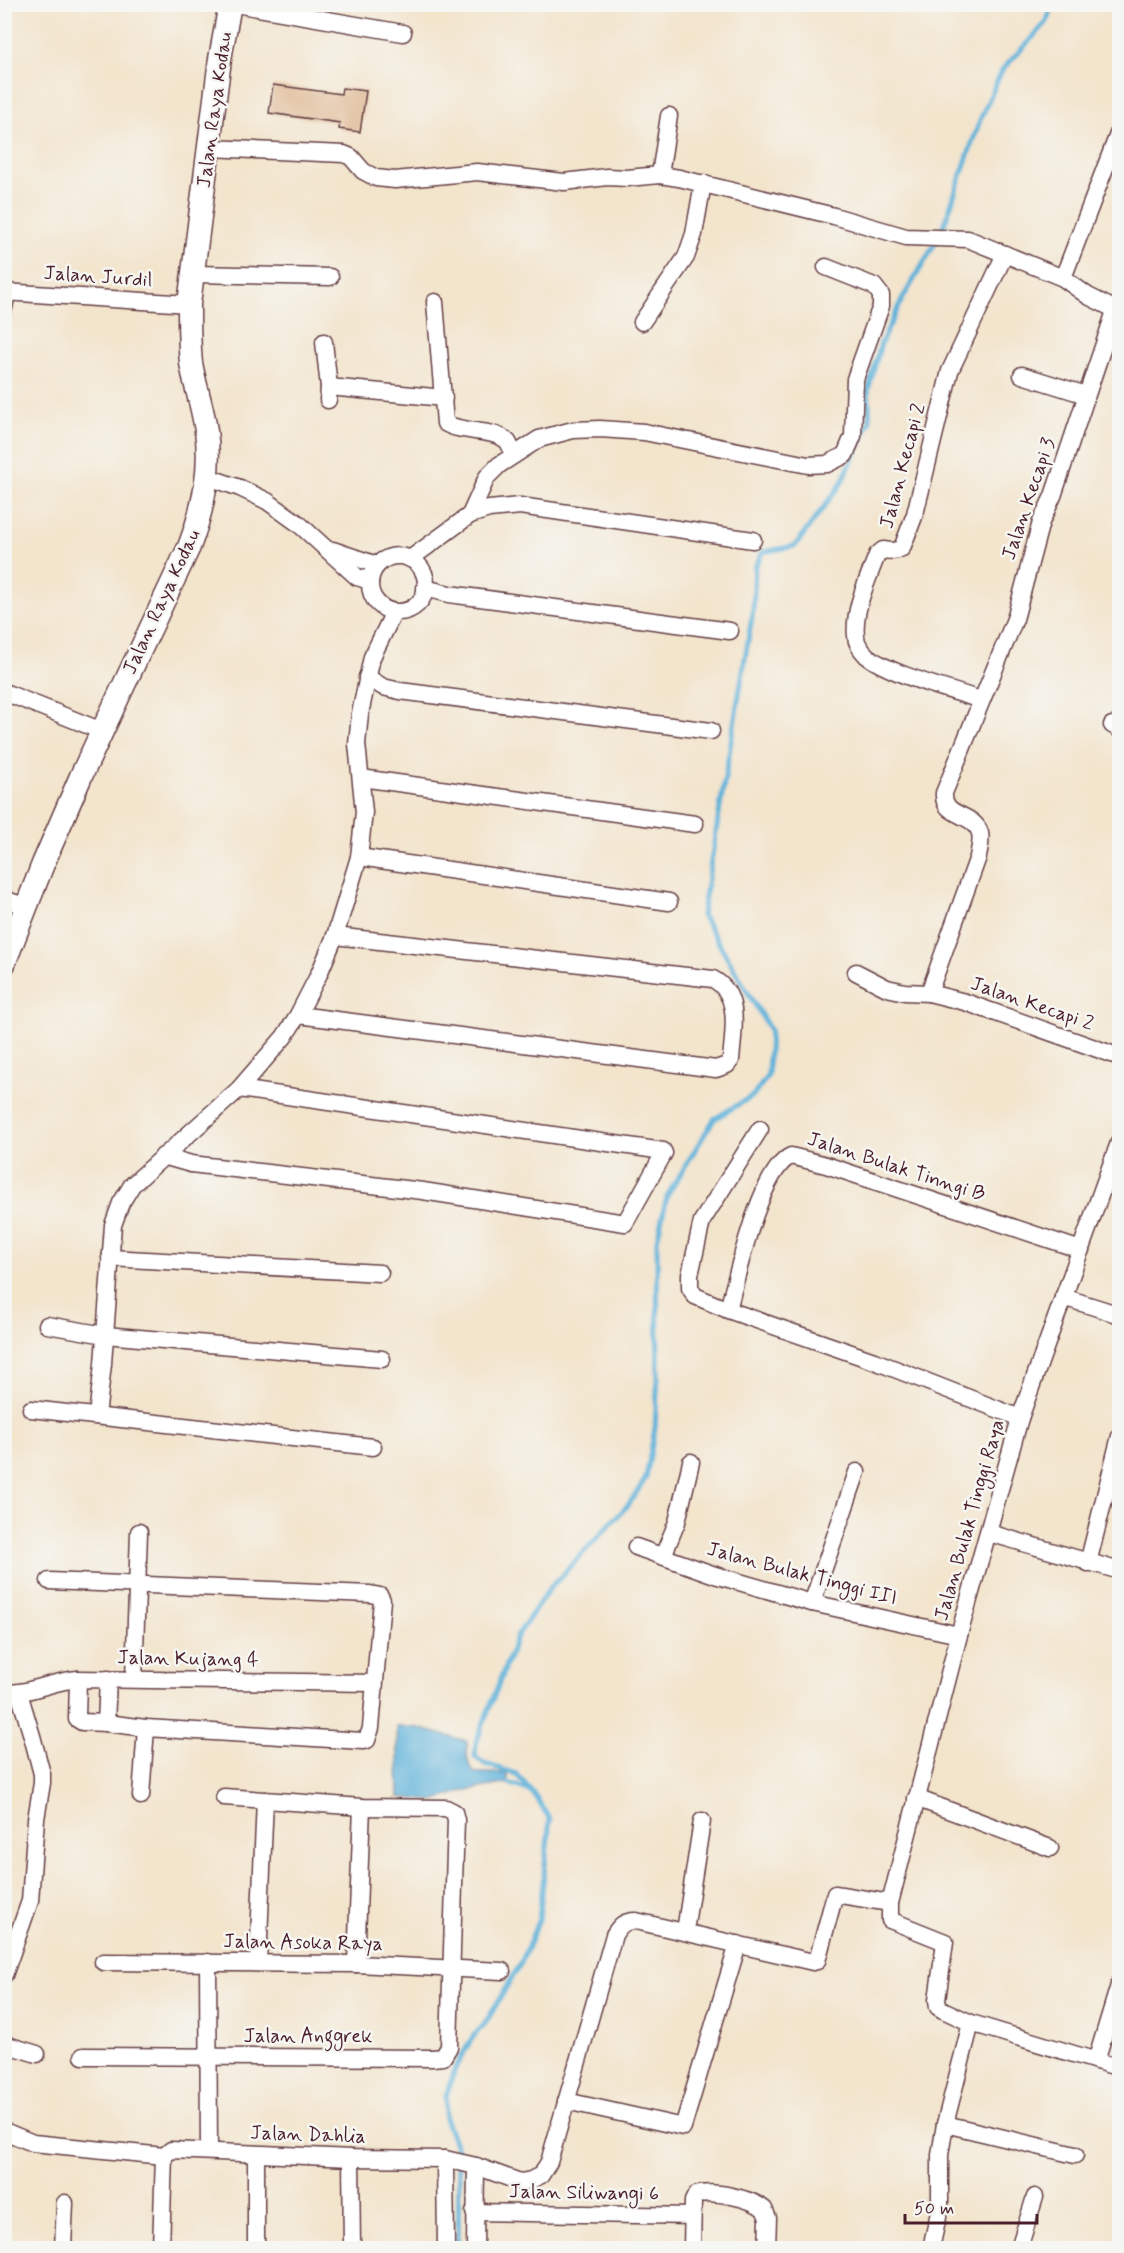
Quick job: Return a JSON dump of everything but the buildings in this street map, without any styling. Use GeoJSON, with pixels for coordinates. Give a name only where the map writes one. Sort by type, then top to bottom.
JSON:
{"type":"FeatureCollection","features":[{"type":"Feature","properties":{"kind":"street","name":"Jalan Raya Kodau"},"geometry":{"type":"LineString","coordinates":[[4,964],[43,864],[200,519],[208,477],[207,433],[192,366],[188,336],[189,304],[220,59],[230,4]]}},
{"type":"Feature","properties":{"kind":"street"},"geometry":{"type":"LineString","coordinates":[[235,4],[403,33]]}},
{"type":"Feature","properties":{"kind":"street"},"geometry":{"type":"LineString","coordinates":[[660,175],[669,116]]}},
{"type":"Feature","properties":{"kind":"street"},"geometry":{"type":"LineString","coordinates":[[1064,278],[1119,129]]}},
{"type":"Feature","properties":{"kind":"street"},"geometry":{"type":"LineString","coordinates":[[210,148],[344,154],[351,157],[363,171],[376,178],[395,180],[477,172],[564,182],[607,177],[660,175],[703,183],[754,198],[834,216],[906,237],[968,240],[1064,278],[1088,296],[1117,311]]}},
{"type":"Feature","properties":{"kind":"street"},"geometry":{"type":"LineString","coordinates":[[642,322],[686,257],[694,234],[703,183]]}},
{"type":"Feature","properties":{"kind":"street","name":"Jalan Kecapi 2"},"geometry":{"type":"LineString","coordinates":[[980,700],[892,669],[868,656],[860,647],[856,637],[857,616],[877,555],[883,550],[893,552],[902,548],[915,514],[950,371],[1005,254]]}},
{"type":"Feature","properties":{"kind":"street"},"geometry":{"type":"LineString","coordinates":[[470,515],[487,477],[499,465],[539,439],[573,430],[644,432],[808,465],[827,464],[845,455],[853,436],[855,379],[881,306],[881,294],[874,286],[826,267]]}},
{"type":"Feature","properties":{"kind":"street"},"geometry":{"type":"LineString","coordinates":[[194,274],[330,277]]}},
{"type":"Feature","properties":{"kind":"street","name":"Jalan Jurdil"},"geometry":{"type":"LineString","coordinates":[[5,298],[189,304]]}},
{"type":"Feature","properties":{"kind":"street"},"geometry":{"type":"LineString","coordinates":[[435,303],[445,423],[453,428],[494,435],[507,441],[514,455]]}},
{"type":"Feature","properties":{"kind":"street","name":"Jalan Kecapi 3"},"geometry":{"type":"LineString","coordinates":[[980,700],[1015,619],[1041,522],[1053,496],[1086,395],[1117,311]]}},
{"type":"Feature","properties":{"kind":"street"},"geometry":{"type":"LineString","coordinates":[[324,342],[329,393],[444,398]]}},
{"type":"Feature","properties":{"kind":"street"},"geometry":{"type":"LineString","coordinates":[[1022,375],[1086,395]]}},
{"type":"Feature","properties":{"kind":"street"},"geometry":{"type":"LineString","coordinates":[[208,477],[240,488],[267,501],[326,548],[357,577],[370,580]]}},
{"type":"Feature","properties":{"kind":"street"},"geometry":{"type":"LineString","coordinates":[[410,559],[470,515],[489,509],[520,506],[753,540]]}},
{"type":"Feature","properties":{"kind":"street"},"geometry":{"type":"LineString","coordinates":[[326,548],[378,565]]}},
{"type":"Feature","properties":{"kind":"street"},"geometry":{"type":"LineString","coordinates":[[393,557],[410,559],[423,571],[426,588],[418,604],[403,612],[394,612],[378,605],[370,589],[370,580],[378,565],[393,557]]}},
{"type":"Feature","properties":{"kind":"street"},"geometry":{"type":"LineString","coordinates":[[426,588],[449,594],[730,631]]}},
{"type":"Feature","properties":{"kind":"street"},"geometry":{"type":"LineString","coordinates":[[97,1416],[112,1225],[121,1203],[132,1185],[239,1089],[284,1037],[319,974],[335,936],[359,857],[364,812],[357,744],[367,677],[372,657],[394,612]]}},
{"type":"Feature","properties":{"kind":"street"},"geometry":{"type":"LineString","coordinates":[[367,677],[383,687],[400,691],[711,731]]}},
{"type":"Feature","properties":{"kind":"street"},"geometry":{"type":"LineString","coordinates":[[4,692],[102,731]]}},
{"type":"Feature","properties":{"kind":"street"},"geometry":{"type":"LineString","coordinates":[[929,993],[978,857],[981,834],[970,821],[948,809],[943,799],[980,700]]}},
{"type":"Feature","properties":{"kind":"street"},"geometry":{"type":"LineString","coordinates":[[361,778],[695,824]]}},
{"type":"Feature","properties":{"kind":"street"},"geometry":{"type":"LineString","coordinates":[[359,857],[669,902]]}},
{"type":"Feature","properties":{"kind":"street"},"geometry":{"type":"LineString","coordinates":[[4,899],[27,907]]}},
{"type":"Feature","properties":{"kind":"street"},"geometry":{"type":"LineString","coordinates":[[298,1015],[716,1069],[727,1065],[731,1060],[734,1010],[729,993],[713,979],[335,936]]}},
{"type":"Feature","properties":{"kind":"street","name":"Jalan Kecapi 2"},"geometry":{"type":"LineString","coordinates":[[856,972],[887,988],[905,992],[929,993],[965,1002],[1119,1057]]}},
{"type":"Feature","properties":{"kind":"street"},"geometry":{"type":"LineString","coordinates":[[163,1156],[191,1164],[423,1191],[625,1223],[664,1153],[651,1149],[239,1089]]}},
{"type":"Feature","properties":{"kind":"street"},"geometry":{"type":"LineString","coordinates":[[760,1129],[702,1221],[690,1275],[690,1288],[695,1296],[728,1310],[877,1362],[1020,1418]]}},
{"type":"Feature","properties":{"kind":"street","name":"Jalan Bulak Tinggi Raya"},"geometry":{"type":"LineString","coordinates":[[971,2023],[939,2007],[945,1942],[890,1920],[890,1903],[959,1635],[1020,1418],[1119,1140]]}},
{"type":"Feature","properties":{"kind":"street","name":"Jalan Bulak Tinngi B"},"geometry":{"type":"LineString","coordinates":[[728,1310],[751,1227],[762,1197],[778,1166],[791,1156],[816,1162],[1081,1250]]}},
{"type":"Feature","properties":{"kind":"street"},"geometry":{"type":"LineString","coordinates":[[110,1258],[380,1273]]}},
{"type":"Feature","properties":{"kind":"street"},"geometry":{"type":"LineString","coordinates":[[1063,1297],[1119,1315]]}},
{"type":"Feature","properties":{"kind":"street"},"geometry":{"type":"LineString","coordinates":[[47,1324],[105,1335],[382,1359]]}},
{"type":"Feature","properties":{"kind":"street"},"geometry":{"type":"LineString","coordinates":[[31,1409],[373,1446]]}},
{"type":"Feature","properties":{"kind":"street"},"geometry":{"type":"LineString","coordinates":[[1088,1563],[1119,1436]]}},
{"type":"Feature","properties":{"kind":"street"},"geometry":{"type":"LineString","coordinates":[[663,1556],[678,1522],[691,1462]]}},
{"type":"Feature","properties":{"kind":"street"},"geometry":{"type":"LineString","coordinates":[[812,1602],[857,1472]]}},
{"type":"Feature","properties":{"kind":"street"},"geometry":{"type":"LineString","coordinates":[[134,1679],[139,1532]]}},
{"type":"Feature","properties":{"kind":"street"},"geometry":{"type":"LineString","coordinates":[[989,1533],[1119,1570]]}},
{"type":"Feature","properties":{"kind":"street","name":"Jalan Bulak Tinggi III"},"geometry":{"type":"LineString","coordinates":[[636,1547],[715,1575],[812,1602],[959,1635]]}},
{"type":"Feature","properties":{"kind":"street"},"geometry":{"type":"LineString","coordinates":[[49,1581],[370,1594],[380,1596],[382,1600],[373,1683],[371,1728],[367,1740],[146,1728],[82,1722],[77,1719],[78,1679]]}},
{"type":"Feature","properties":{"kind":"street","name":"Jalan Kujang 4"},"geometry":{"type":"LineString","coordinates":[[12,1693],[78,1679],[373,1683]]}},
{"type":"Feature","properties":{"kind":"street"},"geometry":{"type":"LineString","coordinates":[[106,1723],[108,1679]]}},
{"type":"Feature","properties":{"kind":"street"},"geometry":{"type":"LineString","coordinates":[[4,1975],[11,1938],[30,1901],[36,1820],[42,1784],[42,1774],[32,1736],[12,1693]]}},
{"type":"Feature","properties":{"kind":"street"},"geometry":{"type":"LineString","coordinates":[[141,1796],[146,1728]]}},
{"type":"Feature","properties":{"kind":"street"},"geometry":{"type":"LineString","coordinates":[[224,1797],[362,1807],[446,1808],[454,1812],[456,1820],[452,1969]]}},
{"type":"Feature","properties":{"kind":"street"},"geometry":{"type":"LineString","coordinates":[[916,1798],[1050,1848]]}},
{"type":"Feature","properties":{"kind":"street"},"geometry":{"type":"LineString","coordinates":[[258,1962],[265,1800]]}},
{"type":"Feature","properties":{"kind":"street"},"geometry":{"type":"LineString","coordinates":[[356,1964],[362,1807]]}},
{"type":"Feature","properties":{"kind":"street"},"geometry":{"type":"LineString","coordinates":[[685,1931],[702,1821]]}},
{"type":"Feature","properties":{"kind":"street"},"geometry":{"type":"LineString","coordinates":[[738,1944],[683,2127],[566,2101],[614,1935],[620,1925],[628,1921],[636,1921],[685,1931],[816,1962],[835,1894],[890,1903]]}},
{"type":"Feature","properties":{"kind":"street","name":"Jalan Asoka Raya"},"geometry":{"type":"LineString","coordinates":[[103,1962],[356,1964],[502,1971]]}},
{"type":"Feature","properties":{"kind":"street"},"geometry":{"type":"LineString","coordinates":[[208,1962],[209,2151]]}},
{"type":"Feature","properties":{"kind":"street","name":"Jalan Anggrek"},"geometry":{"type":"LineString","coordinates":[[83,2056],[443,2057],[449,2047],[452,1969]]}},
{"type":"Feature","properties":{"kind":"street"},"geometry":{"type":"LineString","coordinates":[[1096,2061],[1119,1982]]}},
{"type":"Feature","properties":{"kind":"street"},"geometry":{"type":"LineString","coordinates":[[931,2248],[940,2208],[940,2155],[945,2124],[971,2023],[1119,2068]]}},
{"type":"Feature","properties":{"kind":"street"},"geometry":{"type":"LineString","coordinates":[[4,2044],[37,2054]]}},
{"type":"Feature","properties":{"kind":"street","name":"Jalan Dahlia"},"geometry":{"type":"LineString","coordinates":[[4,2131],[33,2143],[165,2154],[171,2150],[351,2158],[447,2159],[520,2182],[541,2175],[549,2162],[566,2101]]}},
{"type":"Feature","properties":{"kind":"street"},"geometry":{"type":"LineString","coordinates":[[945,2124],[1075,2155]]}},
{"type":"Feature","properties":{"kind":"street"},"geometry":{"type":"LineString","coordinates":[[161,2248],[165,2154]]}},
{"type":"Feature","properties":{"kind":"street"},"geometry":{"type":"LineString","coordinates":[[256,2154],[256,2248]]}},
{"type":"Feature","properties":{"kind":"street"},"geometry":{"type":"LineString","coordinates":[[351,2158],[352,2248]]}},
{"type":"Feature","properties":{"kind":"street"},"geometry":{"type":"LineString","coordinates":[[446,2248],[447,2159]]}},
{"type":"Feature","properties":{"kind":"street"},"geometry":{"type":"LineString","coordinates":[[471,2165],[475,2248]]}},
{"type":"Feature","properties":{"kind":"street"},"geometry":{"type":"LineString","coordinates":[[692,2248],[693,2200],[696,2195],[703,2193],[712,2193],[759,2205],[764,2209],[768,2218],[767,2248]]}},
{"type":"Feature","properties":{"kind":"street"},"geometry":{"type":"LineString","coordinates":[[1019,2248],[1035,2197]]}},
{"type":"Feature","properties":{"kind":"street"},"geometry":{"type":"LineString","coordinates":[[63,2248],[64,2203]]}},
{"type":"Feature","properties":{"kind":"street","name":"Jalan Siliwangi 6"},"geometry":{"type":"LineString","coordinates":[[474,2212],[692,2216]]}},
{"type":"Feature","properties":{"kind":"water"},"geometry":{"type":"Polygon","coordinates":[[[397,1727],[414,1727],[467,1741],[469,1762],[475,1773],[507,1773],[509,1783],[464,1791],[433,1801],[399,1797],[397,1727]]]}},
{"type":"Feature","properties":{"kind":"waterway"},"geometry":{"type":"LineString","coordinates":[[941,234],[980,120],[1002,70],[1046,23],[1053,4]]}},
{"type":"Feature","properties":{"kind":"waterway"},"geometry":{"type":"LineString","coordinates":[[532,1792],[516,1774],[485,1764],[475,1757],[476,1743],[517,1636],[549,1589],[629,1504],[646,1478],[655,1428],[658,1375],[657,1240],[667,1196],[714,1119],[754,1095],[768,1075],[770,1030],[702,915],[753,611],[755,567],[763,552],[795,546],[841,484],[870,421],[868,391],[881,343],[903,298],[936,242]]}},
{"type":"Feature","properties":{"kind":"waterway"},"geometry":{"type":"LineString","coordinates":[[458,2248],[459,2174],[457,2150],[445,2118],[446,2096],[456,2066],[471,2040],[489,2017],[522,1961],[539,1919],[550,1819],[532,1792],[509,1783]]}}]}
